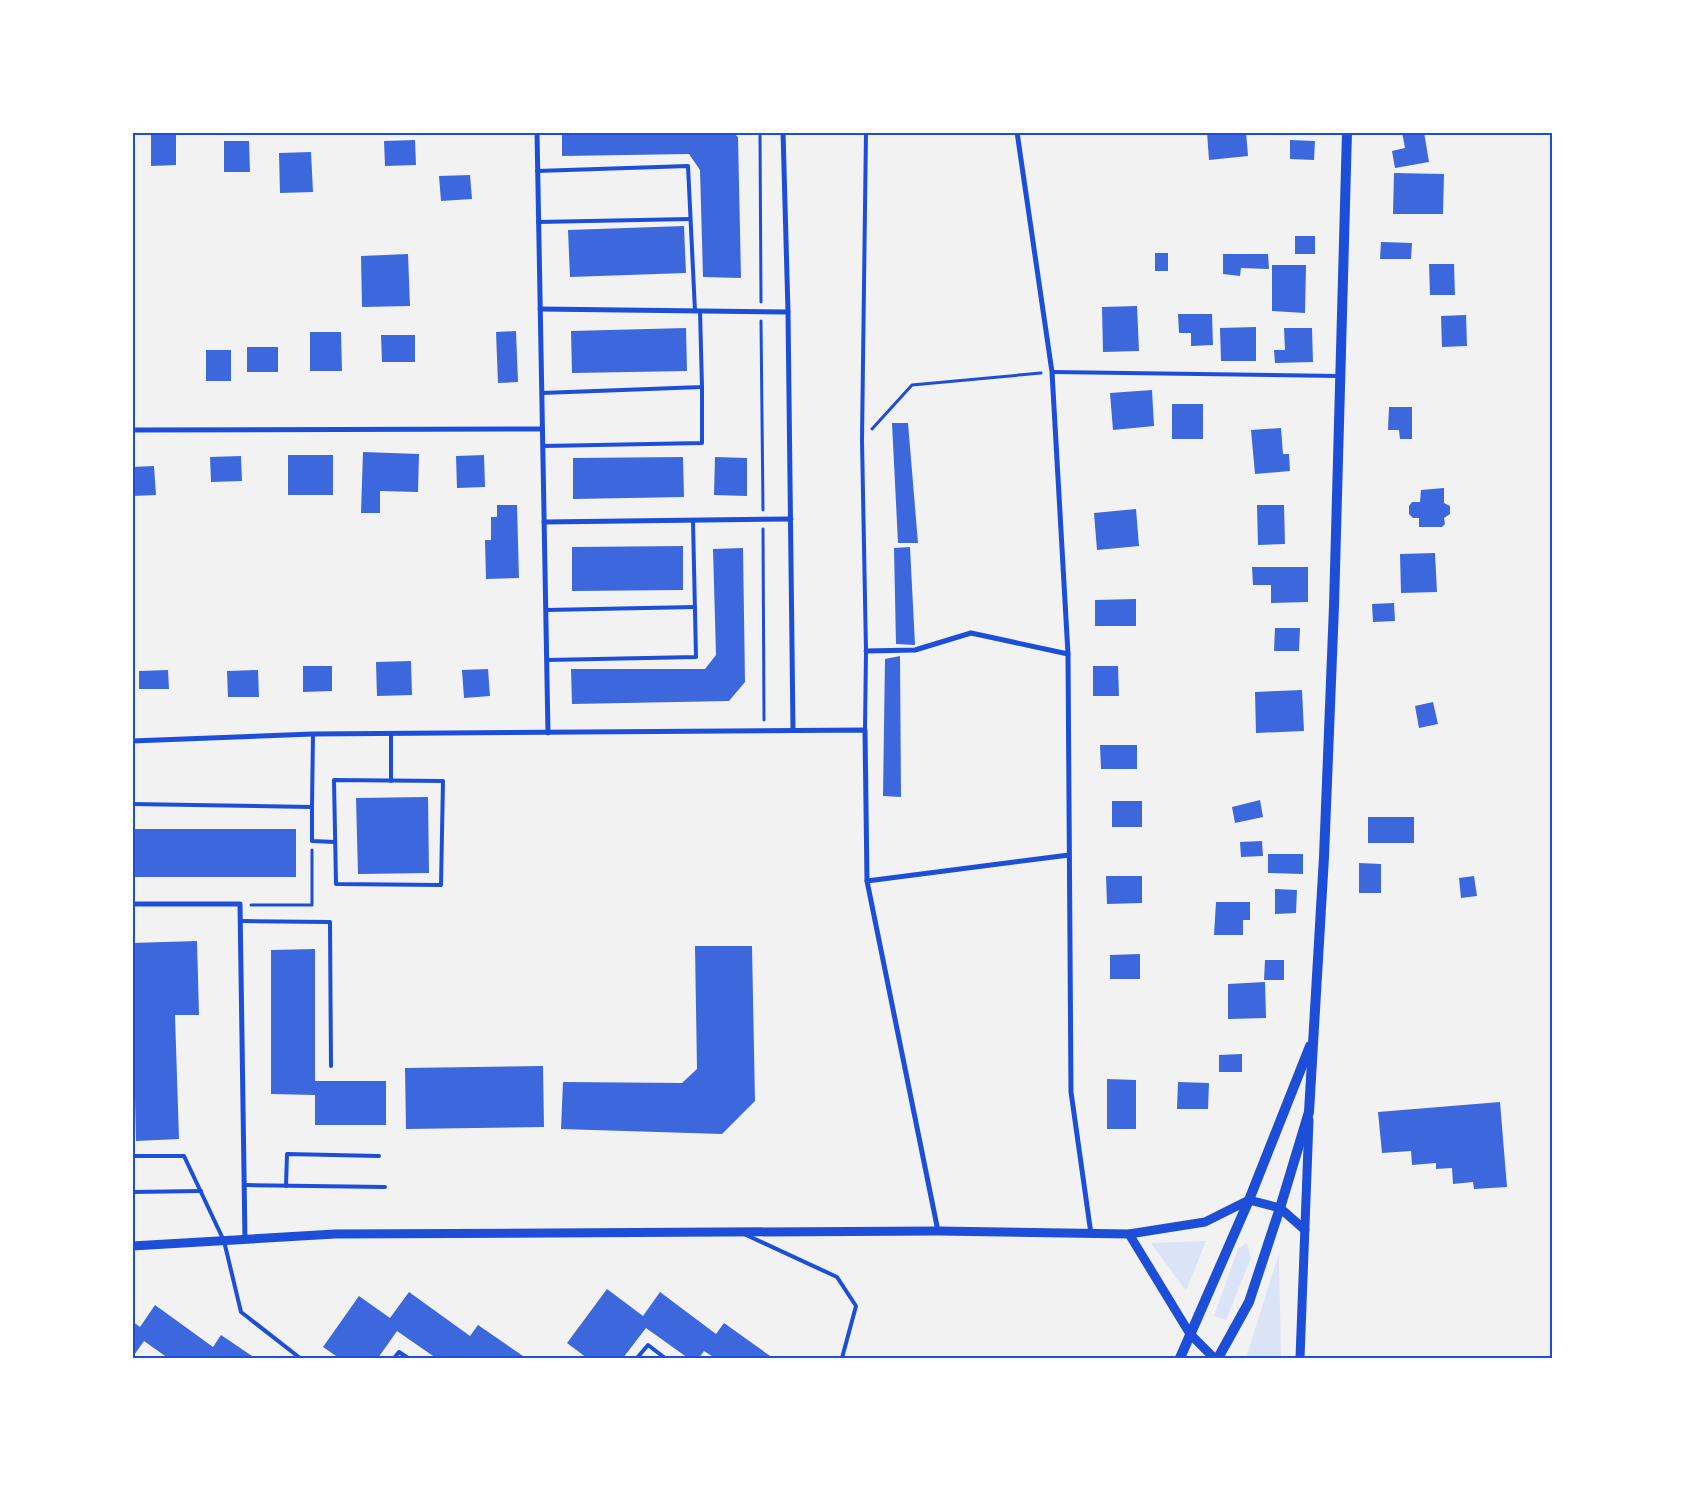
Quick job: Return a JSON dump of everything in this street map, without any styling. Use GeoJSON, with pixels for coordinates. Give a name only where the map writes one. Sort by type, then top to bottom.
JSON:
{"type":"FeatureCollection","features":[{"type":"Feature","properties":{"kind":"main road"},"geometry":{"type":"LineString","coordinates":[[1218,1358],[1250,1302],[1309,1112],[1324,857],[1334,606],[1347,132]]}},
{"type":"Feature","properties":{"kind":"main road"},"geometry":{"type":"LineString","coordinates":[[1180,1358],[1249,1200],[1313,1038]]}},
{"type":"Feature","properties":{"kind":"street"},"geometry":{"type":"LineString","coordinates":[[537,132],[548,733]]}},
{"type":"Feature","properties":{"kind":"street"},"geometry":{"type":"LineString","coordinates":[[784,132],[793,730]]}},
{"type":"Feature","properties":{"kind":"street"},"geometry":{"type":"LineString","coordinates":[[1017,132],[1052,372],[1068,654],[1071,1092],[1091,1234]]}},
{"type":"Feature","properties":{"kind":"street"},"geometry":{"type":"LineString","coordinates":[[540,309],[788,312]]}},
{"type":"Feature","properties":{"kind":"street"},"geometry":{"type":"LineString","coordinates":[[132,430],[542,429]]}},
{"type":"Feature","properties":{"kind":"street"},"geometry":{"type":"LineString","coordinates":[[544,522],[791,519]]}},
{"type":"Feature","properties":{"kind":"street"},"geometry":{"type":"LineString","coordinates":[[866,651],[915,650],[971,633],[1068,654]]}},
{"type":"Feature","properties":{"kind":"street"},"geometry":{"type":"LineString","coordinates":[[132,741],[313,734],[865,730],[866,881],[938,1231]]}},
{"type":"Feature","properties":{"kind":"street"},"geometry":{"type":"LineString","coordinates":[[866,881],[1070,856]]}},
{"type":"Feature","properties":{"kind":"street"},"geometry":{"type":"LineString","coordinates":[[132,904],[240,904],[245,1240]]}},
{"type":"Feature","properties":{"kind":"street"},"geometry":{"type":"LineString","coordinates":[[1300,1358],[1309,1112]]}},
{"type":"Feature","properties":{"kind":"street"},"geometry":{"type":"LineString","coordinates":[[132,1246],[335,1234],[938,1231],[1129,1234],[1205,1222],[1249,1200],[1280,1208],[1305,1230]]}},
{"type":"Feature","properties":{"kind":"street"},"geometry":{"type":"LineString","coordinates":[[1129,1234],[1190,1334],[1214,1358]]}},
{"type":"Feature","properties":{"kind":"lane"},"geometry":{"type":"LineString","coordinates":[[865,730],[866,651],[862,440],[866,132]]}},
{"type":"Feature","properties":{"kind":"lane"},"geometry":{"type":"LineString","coordinates":[[537,171],[688,166],[702,386],[702,443],[543,446]]}},
{"type":"Feature","properties":{"kind":"lane"},"geometry":{"type":"LineString","coordinates":[[538,222],[690,219]]}},
{"type":"Feature","properties":{"kind":"lane"},"geometry":{"type":"LineString","coordinates":[[1052,372],[1340,376]]}},
{"type":"Feature","properties":{"kind":"lane"},"geometry":{"type":"LineString","coordinates":[[542,393],[702,386]]}},
{"type":"Feature","properties":{"kind":"lane"},"geometry":{"type":"LineString","coordinates":[[547,660],[696,657],[693,521]]}},
{"type":"Feature","properties":{"kind":"lane"},"geometry":{"type":"LineString","coordinates":[[546,610],[695,607]]}},
{"type":"Feature","properties":{"kind":"lane"},"geometry":{"type":"LineString","coordinates":[[313,734],[312,841],[335,842]]}},
{"type":"Feature","properties":{"kind":"lane"},"geometry":{"type":"LineString","coordinates":[[391,734],[391,781]]}},
{"type":"Feature","properties":{"kind":"lane"},"geometry":{"type":"LineString","coordinates":[[334,780],[443,782],[441,885],[336,884],[335,842],[334,780]]}},
{"type":"Feature","properties":{"kind":"lane"},"geometry":{"type":"LineString","coordinates":[[132,804],[312,807]]}},
{"type":"Feature","properties":{"kind":"lane"},"geometry":{"type":"LineString","coordinates":[[241,921],[330,922],[331,1066]]}},
{"type":"Feature","properties":{"kind":"lane"},"geometry":{"type":"LineString","coordinates":[[286,1186],[287,1154],[379,1156]]}},
{"type":"Feature","properties":{"kind":"lane"},"geometry":{"type":"LineString","coordinates":[[132,1156],[184,1156],[224,1241],[241,1312],[300,1358]]}},
{"type":"Feature","properties":{"kind":"lane"},"geometry":{"type":"LineString","coordinates":[[245,1185],[385,1187]]}},
{"type":"Feature","properties":{"kind":"lane"},"geometry":{"type":"LineString","coordinates":[[132,1192],[201,1191]]}},
{"type":"Feature","properties":{"kind":"lane"},"geometry":{"type":"LineString","coordinates":[[742,1233],[837,1277],[856,1306],[842,1358]]}},
{"type":"Feature","properties":{"kind":"lane"},"geometry":{"type":"LineString","coordinates":[[637,1358],[648,1345],[666,1358]]}},
{"type":"Feature","properties":{"kind":"lane"},"geometry":{"type":"LineString","coordinates":[[394,1358],[399,1352],[408,1358]]}},
{"type":"Feature","properties":{"kind":"path"},"geometry":{"type":"LineString","coordinates":[[760,132],[764,730]]}},
{"type":"Feature","properties":{"kind":"path"},"geometry":{"type":"LineString","coordinates":[[862,440],[912,386],[1052,372]]}},
{"type":"Feature","properties":{"kind":"path"},"geometry":{"type":"LineString","coordinates":[[240,904],[312,905],[312,841]]}},
{"type":"Feature","properties":{"kind":"shaded area"},"geometry":{"type":"Polygon","coordinates":[[[1206,1241],[1186,1291],[1151,1243],[1206,1241]]]}},
{"type":"Feature","properties":{"kind":"shaded area"},"geometry":{"type":"Polygon","coordinates":[[[1247,1243],[1251,1258],[1226,1320],[1214,1316],[1238,1249],[1247,1243]]]}},
{"type":"Feature","properties":{"kind":"shaded area"},"geometry":{"type":"Polygon","coordinates":[[[1279,1253],[1281,1358],[1246,1358],[1279,1253]]]}},
{"type":"Feature","properties":{"kind":"building"},"geometry":{"type":"Polygon","coordinates":[[[562,132],[732,132],[738,137],[741,278],[703,277],[700,170],[689,154],[562,156],[562,132]]]}},
{"type":"Feature","properties":{"kind":"building"},"geometry":{"type":"Polygon","coordinates":[[[1207,132],[1246,132],[1248,156],[1209,160],[1207,132]]]}},
{"type":"Feature","properties":{"kind":"building"},"geometry":{"type":"Polygon","coordinates":[[[1402,132],[1424,132],[1429,162],[1395,168],[1392,151],[1405,148],[1402,132]]]}},
{"type":"Feature","properties":{"kind":"building"},"geometry":{"type":"Polygon","coordinates":[[[176,134],[176,165],[151,166],[151,135],[176,134]]]}},
{"type":"Feature","properties":{"kind":"building"},"geometry":{"type":"Polygon","coordinates":[[[415,140],[416,165],[385,166],[384,141],[415,140]]]}},
{"type":"Feature","properties":{"kind":"building"},"geometry":{"type":"Polygon","coordinates":[[[1290,140],[1315,141],[1314,160],[1290,159],[1290,140]]]}},
{"type":"Feature","properties":{"kind":"building"},"geometry":{"type":"Polygon","coordinates":[[[224,141],[249,141],[250,172],[224,172],[224,141]]]}},
{"type":"Feature","properties":{"kind":"building"},"geometry":{"type":"Polygon","coordinates":[[[311,152],[313,192],[280,193],[279,153],[311,152]]]}},
{"type":"Feature","properties":{"kind":"building"},"geometry":{"type":"Polygon","coordinates":[[[1394,173],[1444,174],[1443,214],[1393,214],[1394,173]]]}},
{"type":"Feature","properties":{"kind":"building"},"geometry":{"type":"Polygon","coordinates":[[[470,175],[472,199],[441,201],[439,176],[470,175]]]}},
{"type":"Feature","properties":{"kind":"building"},"geometry":{"type":"Polygon","coordinates":[[[684,226],[686,273],[570,277],[568,230],[684,226]]]}},
{"type":"Feature","properties":{"kind":"building"},"geometry":{"type":"Polygon","coordinates":[[[1295,236],[1315,236],[1315,254],[1295,254],[1295,236]]]}},
{"type":"Feature","properties":{"kind":"building"},"geometry":{"type":"Polygon","coordinates":[[[1381,242],[1412,243],[1411,259],[1380,259],[1381,242]]]}},
{"type":"Feature","properties":{"kind":"building"},"geometry":{"type":"Polygon","coordinates":[[[1155,253],[1168,253],[1168,271],[1155,271],[1155,253]]]}},
{"type":"Feature","properties":{"kind":"building"},"geometry":{"type":"Polygon","coordinates":[[[408,254],[410,306],[362,307],[361,256],[408,254]]]}},
{"type":"Feature","properties":{"kind":"building"},"geometry":{"type":"Polygon","coordinates":[[[1223,254],[1268,254],[1269,269],[1241,268],[1240,276],[1223,274],[1223,254]]]}},
{"type":"Feature","properties":{"kind":"building"},"geometry":{"type":"Polygon","coordinates":[[[1429,264],[1454,264],[1455,295],[1430,295],[1429,264]]]}},
{"type":"Feature","properties":{"kind":"building"},"geometry":{"type":"Polygon","coordinates":[[[1272,265],[1306,265],[1305,313],[1272,311],[1272,265]]]}},
{"type":"Feature","properties":{"kind":"building"},"geometry":{"type":"Polygon","coordinates":[[[1137,306],[1139,351],[1103,352],[1102,307],[1137,306]]]}},
{"type":"Feature","properties":{"kind":"building"},"geometry":{"type":"Polygon","coordinates":[[[1178,314],[1212,314],[1213,345],[1191,346],[1191,333],[1179,333],[1178,314]]]}},
{"type":"Feature","properties":{"kind":"building"},"geometry":{"type":"Polygon","coordinates":[[[1466,315],[1467,346],[1442,347],[1441,316],[1466,315]]]}},
{"type":"Feature","properties":{"kind":"building"},"geometry":{"type":"Polygon","coordinates":[[[1256,327],[1256,361],[1221,361],[1220,328],[1256,327]]]}},
{"type":"Feature","properties":{"kind":"building"},"geometry":{"type":"Polygon","coordinates":[[[686,328],[687,371],[572,373],[571,331],[686,328]]]}},
{"type":"Feature","properties":{"kind":"building"},"geometry":{"type":"Polygon","coordinates":[[[1284,328],[1312,328],[1313,362],[1275,363],[1274,350],[1285,350],[1284,328]]]}},
{"type":"Feature","properties":{"kind":"building"},"geometry":{"type":"Polygon","coordinates":[[[516,331],[518,382],[498,383],[496,332],[516,331]]]}},
{"type":"Feature","properties":{"kind":"building"},"geometry":{"type":"Polygon","coordinates":[[[310,332],[341,332],[342,371],[310,371],[310,332]]]}},
{"type":"Feature","properties":{"kind":"building"},"geometry":{"type":"Polygon","coordinates":[[[381,335],[415,335],[415,362],[382,362],[381,335]]]}},
{"type":"Feature","properties":{"kind":"building"},"geometry":{"type":"Polygon","coordinates":[[[247,347],[278,347],[278,372],[247,372],[247,347]]]}},
{"type":"Feature","properties":{"kind":"building"},"geometry":{"type":"Polygon","coordinates":[[[206,350],[231,350],[231,381],[206,381],[206,350]]]}},
{"type":"Feature","properties":{"kind":"building"},"geometry":{"type":"Polygon","coordinates":[[[1152,390],[1154,426],[1113,430],[1110,393],[1152,390]]]}},
{"type":"Feature","properties":{"kind":"building"},"geometry":{"type":"Polygon","coordinates":[[[1172,404],[1203,404],[1203,439],[1172,439],[1172,404]]]}},
{"type":"Feature","properties":{"kind":"building"},"geometry":{"type":"Polygon","coordinates":[[[1389,407],[1412,407],[1412,439],[1400,439],[1399,430],[1388,430],[1389,407]]]}},
{"type":"Feature","properties":{"kind":"building"},"geometry":{"type":"Polygon","coordinates":[[[892,423],[908,423],[918,543],[898,543],[892,423]]]}},
{"type":"Feature","properties":{"kind":"building"},"geometry":{"type":"Polygon","coordinates":[[[1281,428],[1283,454],[1289,454],[1290,471],[1255,474],[1251,430],[1281,428]]]}},
{"type":"Feature","properties":{"kind":"building"},"geometry":{"type":"Polygon","coordinates":[[[363,452],[419,454],[418,492],[380,491],[380,513],[361,513],[363,452]]]}},
{"type":"Feature","properties":{"kind":"building"},"geometry":{"type":"Polygon","coordinates":[[[288,455],[333,455],[333,495],[288,495],[288,455]]]}},
{"type":"Feature","properties":{"kind":"building"},"geometry":{"type":"Polygon","coordinates":[[[484,455],[485,487],[457,488],[456,456],[484,455]]]}},
{"type":"Feature","properties":{"kind":"building"},"geometry":{"type":"Polygon","coordinates":[[[241,456],[242,481],[211,482],[210,457],[241,456]]]}},
{"type":"Feature","properties":{"kind":"building"},"geometry":{"type":"Polygon","coordinates":[[[683,457],[684,497],[573,499],[573,458],[683,457]]]}},
{"type":"Feature","properties":{"kind":"building"},"geometry":{"type":"Polygon","coordinates":[[[715,457],[747,458],[747,496],[714,495],[715,457]]]}},
{"type":"Feature","properties":{"kind":"building"},"geometry":{"type":"Polygon","coordinates":[[[154,466],[156,495],[132,496],[132,467],[154,466]]]}},
{"type":"Feature","properties":{"kind":"building"},"geometry":{"type":"Polygon","coordinates":[[[1444,488],[1444,503],[1450,506],[1450,514],[1444,518],[1445,524],[1442,527],[1419,527],[1419,518],[1413,518],[1409,514],[1409,506],[1412,502],[1420,502],[1421,490],[1444,488]]]}},
{"type":"Feature","properties":{"kind":"building"},"geometry":{"type":"Polygon","coordinates":[[[497,505],[517,505],[519,578],[486,579],[485,540],[491,540],[491,517],[497,517],[497,505]]]}},
{"type":"Feature","properties":{"kind":"building"},"geometry":{"type":"Polygon","coordinates":[[[1257,505],[1284,505],[1285,544],[1258,545],[1257,505]]]}},
{"type":"Feature","properties":{"kind":"building"},"geometry":{"type":"Polygon","coordinates":[[[1136,509],[1139,546],[1097,550],[1094,513],[1136,509]]]}},
{"type":"Feature","properties":{"kind":"building"},"geometry":{"type":"Polygon","coordinates":[[[683,546],[683,590],[572,591],[572,547],[683,546]]]}},
{"type":"Feature","properties":{"kind":"building"},"geometry":{"type":"Polygon","coordinates":[[[910,547],[915,645],[896,644],[894,548],[910,547]]]}},
{"type":"Feature","properties":{"kind":"building"},"geometry":{"type":"Polygon","coordinates":[[[743,548],[745,682],[729,701],[572,704],[571,669],[705,669],[716,655],[713,549],[743,548]]]}},
{"type":"Feature","properties":{"kind":"building"},"geometry":{"type":"Polygon","coordinates":[[[1435,553],[1437,592],[1401,593],[1400,554],[1435,553]]]}},
{"type":"Feature","properties":{"kind":"building"},"geometry":{"type":"Polygon","coordinates":[[[1252,567],[1308,567],[1308,602],[1271,603],[1271,585],[1253,585],[1252,567]]]}},
{"type":"Feature","properties":{"kind":"building"},"geometry":{"type":"Polygon","coordinates":[[[1136,599],[1136,626],[1095,626],[1095,600],[1136,599]]]}},
{"type":"Feature","properties":{"kind":"building"},"geometry":{"type":"Polygon","coordinates":[[[1394,603],[1395,621],[1373,622],[1372,604],[1394,603]]]}},
{"type":"Feature","properties":{"kind":"building"},"geometry":{"type":"Polygon","coordinates":[[[1275,628],[1300,628],[1299,651],[1274,651],[1275,628]]]}},
{"type":"Feature","properties":{"kind":"building"},"geometry":{"type":"Polygon","coordinates":[[[900,656],[901,797],[883,796],[885,659],[900,656]]]}},
{"type":"Feature","properties":{"kind":"building"},"geometry":{"type":"Polygon","coordinates":[[[411,661],[412,695],[377,696],[376,662],[411,661]]]}},
{"type":"Feature","properties":{"kind":"building"},"geometry":{"type":"Polygon","coordinates":[[[303,666],[332,666],[332,691],[303,692],[303,666]]]}},
{"type":"Feature","properties":{"kind":"building"},"geometry":{"type":"Polygon","coordinates":[[[1093,666],[1118,666],[1119,696],[1093,696],[1093,666]]]}},
{"type":"Feature","properties":{"kind":"building"},"geometry":{"type":"Polygon","coordinates":[[[488,669],[490,696],[464,698],[462,670],[488,669]]]}},
{"type":"Feature","properties":{"kind":"building"},"geometry":{"type":"Polygon","coordinates":[[[168,670],[169,689],[139,689],[139,671],[168,670]]]}},
{"type":"Feature","properties":{"kind":"building"},"geometry":{"type":"Polygon","coordinates":[[[258,670],[259,697],[228,697],[227,671],[258,670]]]}},
{"type":"Feature","properties":{"kind":"building"},"geometry":{"type":"Polygon","coordinates":[[[1302,690],[1304,731],[1256,733],[1255,692],[1302,690]]]}},
{"type":"Feature","properties":{"kind":"building"},"geometry":{"type":"Polygon","coordinates":[[[1433,702],[1438,724],[1419,728],[1415,706],[1433,702]]]}},
{"type":"Feature","properties":{"kind":"building"},"geometry":{"type":"Polygon","coordinates":[[[1100,745],[1137,745],[1137,769],[1101,769],[1100,745]]]}},
{"type":"Feature","properties":{"kind":"building"},"geometry":{"type":"Polygon","coordinates":[[[428,797],[429,873],[358,874],[356,798],[428,797]]]}},
{"type":"Feature","properties":{"kind":"building"},"geometry":{"type":"Polygon","coordinates":[[[1260,800],[1263,817],[1235,823],[1232,807],[1260,800]]]}},
{"type":"Feature","properties":{"kind":"building"},"geometry":{"type":"Polygon","coordinates":[[[1112,801],[1142,801],[1142,827],[1112,827],[1112,801]]]}},
{"type":"Feature","properties":{"kind":"building"},"geometry":{"type":"Polygon","coordinates":[[[1368,817],[1414,817],[1414,843],[1368,843],[1368,817]]]}},
{"type":"Feature","properties":{"kind":"building"},"geometry":{"type":"Polygon","coordinates":[[[132,829],[296,829],[296,877],[132,877],[132,829]]]}},
{"type":"Feature","properties":{"kind":"building"},"geometry":{"type":"Polygon","coordinates":[[[1262,841],[1263,856],[1241,857],[1240,842],[1262,841]]]}},
{"type":"Feature","properties":{"kind":"building"},"geometry":{"type":"Polygon","coordinates":[[[1268,854],[1303,854],[1303,874],[1268,873],[1268,854]]]}},
{"type":"Feature","properties":{"kind":"building"},"geometry":{"type":"Polygon","coordinates":[[[1359,863],[1381,864],[1381,893],[1359,893],[1359,863]]]}},
{"type":"Feature","properties":{"kind":"building"},"geometry":{"type":"Polygon","coordinates":[[[1106,876],[1142,876],[1142,903],[1107,904],[1106,876]]]}},
{"type":"Feature","properties":{"kind":"building"},"geometry":{"type":"Polygon","coordinates":[[[1474,876],[1477,896],[1461,898],[1459,878],[1474,876]]]}},
{"type":"Feature","properties":{"kind":"building"},"geometry":{"type":"Polygon","coordinates":[[[1275,889],[1297,890],[1296,913],[1275,914],[1275,889]]]}},
{"type":"Feature","properties":{"kind":"building"},"geometry":{"type":"Polygon","coordinates":[[[1216,902],[1250,902],[1250,920],[1243,920],[1243,935],[1214,935],[1216,902]]]}},
{"type":"Feature","properties":{"kind":"building"},"geometry":{"type":"Polygon","coordinates":[[[197,941],[199,1015],[175,1015],[179,1139],[136,1141],[135,1098],[132,1098],[132,943],[197,941]]]}},
{"type":"Feature","properties":{"kind":"building"},"geometry":{"type":"Polygon","coordinates":[[[695,946],[752,946],[755,1101],[722,1134],[561,1129],[563,1082],[682,1083],[697,1069],[695,946]]]}},
{"type":"Feature","properties":{"kind":"building"},"geometry":{"type":"Polygon","coordinates":[[[315,949],[315,1081],[386,1081],[386,1125],[315,1125],[315,1095],[271,1094],[271,950],[315,949]]]}},
{"type":"Feature","properties":{"kind":"building"},"geometry":{"type":"Polygon","coordinates":[[[1140,954],[1140,979],[1110,979],[1110,955],[1140,954]]]}},
{"type":"Feature","properties":{"kind":"building"},"geometry":{"type":"Polygon","coordinates":[[[1265,960],[1284,960],[1284,980],[1264,980],[1265,960]]]}},
{"type":"Feature","properties":{"kind":"building"},"geometry":{"type":"Polygon","coordinates":[[[1265,982],[1266,1018],[1228,1019],[1228,984],[1265,982]]]}},
{"type":"Feature","properties":{"kind":"building"},"geometry":{"type":"Polygon","coordinates":[[[1242,1054],[1242,1072],[1219,1072],[1219,1055],[1242,1054]]]}},
{"type":"Feature","properties":{"kind":"building"},"geometry":{"type":"Polygon","coordinates":[[[543,1066],[544,1127],[406,1129],[405,1068],[543,1066]]]}},
{"type":"Feature","properties":{"kind":"building"},"geometry":{"type":"Polygon","coordinates":[[[1107,1079],[1136,1080],[1136,1129],[1107,1129],[1107,1079]]]}},
{"type":"Feature","properties":{"kind":"building"},"geometry":{"type":"Polygon","coordinates":[[[1178,1082],[1209,1083],[1208,1109],[1177,1109],[1178,1082]]]}},
{"type":"Feature","properties":{"kind":"building"},"geometry":{"type":"Polygon","coordinates":[[[1500,1102],[1507,1187],[1474,1189],[1473,1182],[1453,1184],[1452,1168],[1436,1169],[1436,1163],[1412,1165],[1411,1151],[1382,1153],[1378,1112],[1500,1102]]]}},
{"type":"Feature","properties":{"kind":"building"},"geometry":{"type":"Polygon","coordinates":[[[607,1289],[643,1316],[660,1292],[716,1334],[724,1323],[773,1358],[715,1358],[704,1351],[699,1358],[688,1358],[646,1328],[623,1358],[587,1358],[567,1343],[607,1289]]]}},
{"type":"Feature","properties":{"kind":"building"},"geometry":{"type":"Polygon","coordinates":[[[409,1292],[470,1336],[478,1325],[526,1358],[463,1358],[459,1356],[457,1358],[436,1358],[397,1331],[378,1358],[339,1358],[323,1347],[359,1296],[390,1318],[409,1292]]]}},
{"type":"Feature","properties":{"kind":"building"},"geometry":{"type":"Polygon","coordinates":[[[155,1305],[213,1347],[221,1335],[255,1358],[168,1358],[144,1341],[132,1358],[132,1321],[140,1327],[155,1305]]]}}]}
